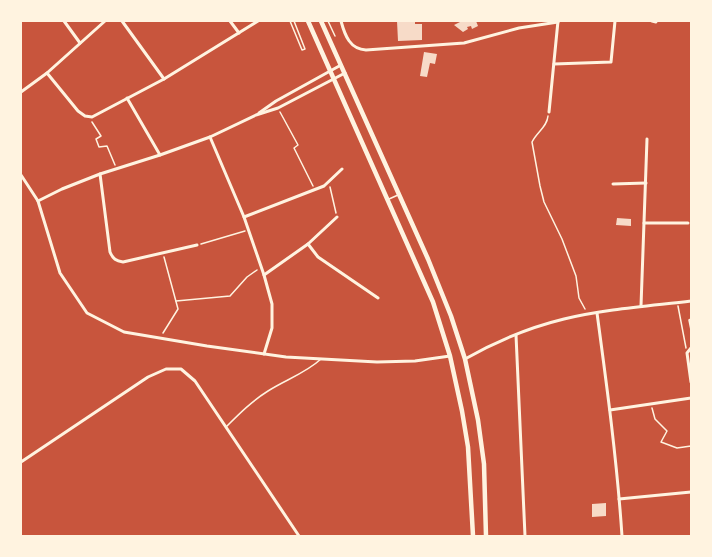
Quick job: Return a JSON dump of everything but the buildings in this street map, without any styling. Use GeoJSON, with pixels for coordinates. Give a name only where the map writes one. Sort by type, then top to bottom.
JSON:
{"type":"FeatureCollection","features":[{"type":"Feature","properties":{"kind":"main road"},"geometry":{"type":"LineString","coordinates":[[308,21],[433,302],[450,356],[462,410],[468,447],[473,536]]}},
{"type":"Feature","properties":{"kind":"main road"},"geometry":{"type":"LineString","coordinates":[[322,21],[452,316],[465,358],[478,420],[484,464],[486,536]]}},
{"type":"Feature","properties":{"kind":"street"},"geometry":{"type":"LineString","coordinates":[[64,21],[80,43]]}},
{"type":"Feature","properties":{"kind":"street"},"geometry":{"type":"LineString","coordinates":[[21,92],[47,73],[105,21]]}},
{"type":"Feature","properties":{"kind":"street"},"geometry":{"type":"LineString","coordinates":[[122,21],[164,79]]}},
{"type":"Feature","properties":{"kind":"street"},"geometry":{"type":"LineString","coordinates":[[230,21],[239,33]]}},
{"type":"Feature","properties":{"kind":"street"},"geometry":{"type":"LineString","coordinates":[[47,73],[78,111],[88,116],[96,115],[164,79],[258,21]]}},
{"type":"Feature","properties":{"kind":"street"},"geometry":{"type":"LineString","coordinates":[[341,21],[351,43],[358,49],[366,50],[464,43],[519,28],[558,21],[549,112]]}},
{"type":"Feature","properties":{"kind":"street"},"geometry":{"type":"LineString","coordinates":[[554,64],[611,62],[615,21]]}},
{"type":"Feature","properties":{"kind":"street"},"geometry":{"type":"LineString","coordinates":[[256,115],[276,101],[341,65]]}},
{"type":"Feature","properties":{"kind":"street"},"geometry":{"type":"LineString","coordinates":[[38,201],[62,189],[100,174],[210,137],[256,115],[278,108],[344,73]]}},
{"type":"Feature","properties":{"kind":"street"},"geometry":{"type":"LineString","coordinates":[[127,98],[160,155]]}},
{"type":"Feature","properties":{"kind":"street"},"geometry":{"type":"LineString","coordinates":[[210,137],[244,216],[272,304],[272,328],[264,354]]}},
{"type":"Feature","properties":{"kind":"street"},"geometry":{"type":"LineString","coordinates":[[641,306],[647,139]]}},
{"type":"Feature","properties":{"kind":"street"},"geometry":{"type":"LineString","coordinates":[[244,216],[324,186],[342,169]]}},
{"type":"Feature","properties":{"kind":"street"},"geometry":{"type":"LineString","coordinates":[[100,174],[110,252],[112,257],[119,262],[123,262],[197,246]]}},
{"type":"Feature","properties":{"kind":"street"},"geometry":{"type":"LineString","coordinates":[[21,175],[38,201],[60,273],[87,313],[124,332],[264,354],[321,359],[377,362],[415,361],[450,356]]}},
{"type":"Feature","properties":{"kind":"street"},"geometry":{"type":"LineString","coordinates":[[613,184],[646,183]]}},
{"type":"Feature","properties":{"kind":"street"},"geometry":{"type":"LineString","coordinates":[[264,275],[308,244],[337,217]]}},
{"type":"Feature","properties":{"kind":"street"},"geometry":{"type":"LineString","coordinates":[[644,223],[688,223]]}},
{"type":"Feature","properties":{"kind":"street"},"geometry":{"type":"LineString","coordinates":[[308,244],[318,257],[378,298]]}},
{"type":"Feature","properties":{"kind":"street"},"geometry":{"type":"LineString","coordinates":[[465,358],[495,343],[564,319],[641,306],[691,301]]}},
{"type":"Feature","properties":{"kind":"street"},"geometry":{"type":"LineString","coordinates":[[597,313],[620,499],[622,536]]}},
{"type":"Feature","properties":{"kind":"street"},"geometry":{"type":"LineString","coordinates":[[516,335],[525,536]]}},
{"type":"Feature","properties":{"kind":"street"},"geometry":{"type":"LineString","coordinates":[[691,348],[687,353],[691,382]]}},
{"type":"Feature","properties":{"kind":"street"},"geometry":{"type":"LineString","coordinates":[[21,462],[148,377],[166,369],[181,369],[195,381],[299,536]]}},
{"type":"Feature","properties":{"kind":"street"},"geometry":{"type":"LineString","coordinates":[[610,410],[691,398]]}},
{"type":"Feature","properties":{"kind":"street"},"geometry":{"type":"LineString","coordinates":[[620,499],[691,492]]}},
{"type":"Feature","properties":{"kind":"lane"},"geometry":{"type":"LineString","coordinates":[[387,200],[399,194]]}},
{"type":"Feature","properties":{"kind":"lane"},"geometry":{"type":"LineString","coordinates":[[226,427],[252,401],[282,382],[313,366],[321,359]]}},
{"type":"Feature","properties":{"kind":"path"},"geometry":{"type":"LineString","coordinates":[[290,21],[302,50],[305,49],[294,21]]}},
{"type":"Feature","properties":{"kind":"path"},"geometry":{"type":"LineString","coordinates":[[328,21],[335,36]]}},
{"type":"Feature","properties":{"kind":"path"},"geometry":{"type":"LineString","coordinates":[[278,108],[298,145],[294,148],[315,189]]}},
{"type":"Feature","properties":{"kind":"path"},"geometry":{"type":"LineString","coordinates":[[549,112],[547,122],[532,142],[540,186],[544,202],[562,239],[576,276],[579,298],[588,314]]}},
{"type":"Feature","properties":{"kind":"path"},"geometry":{"type":"LineString","coordinates":[[88,116],[101,136],[96,138],[99,147],[107,146],[117,169]]}},
{"type":"Feature","properties":{"kind":"path"},"geometry":{"type":"LineString","coordinates":[[329,182],[337,217]]}},
{"type":"Feature","properties":{"kind":"path"},"geometry":{"type":"LineString","coordinates":[[197,246],[248,230]]}},
{"type":"Feature","properties":{"kind":"path"},"geometry":{"type":"LineString","coordinates":[[159,338],[178,309],[163,253]]}},
{"type":"Feature","properties":{"kind":"path"},"geometry":{"type":"LineString","coordinates":[[176,302],[230,296],[247,277],[261,266]]}},
{"type":"Feature","properties":{"kind":"path"},"geometry":{"type":"LineString","coordinates":[[677,303],[687,353]]}},
{"type":"Feature","properties":{"kind":"path"},"geometry":{"type":"LineString","coordinates":[[691,320],[688,320],[691,330]]}},
{"type":"Feature","properties":{"kind":"path"},"geometry":{"type":"LineString","coordinates":[[652,404],[655,419],[667,431],[661,442],[677,448],[691,446]]}}]}
